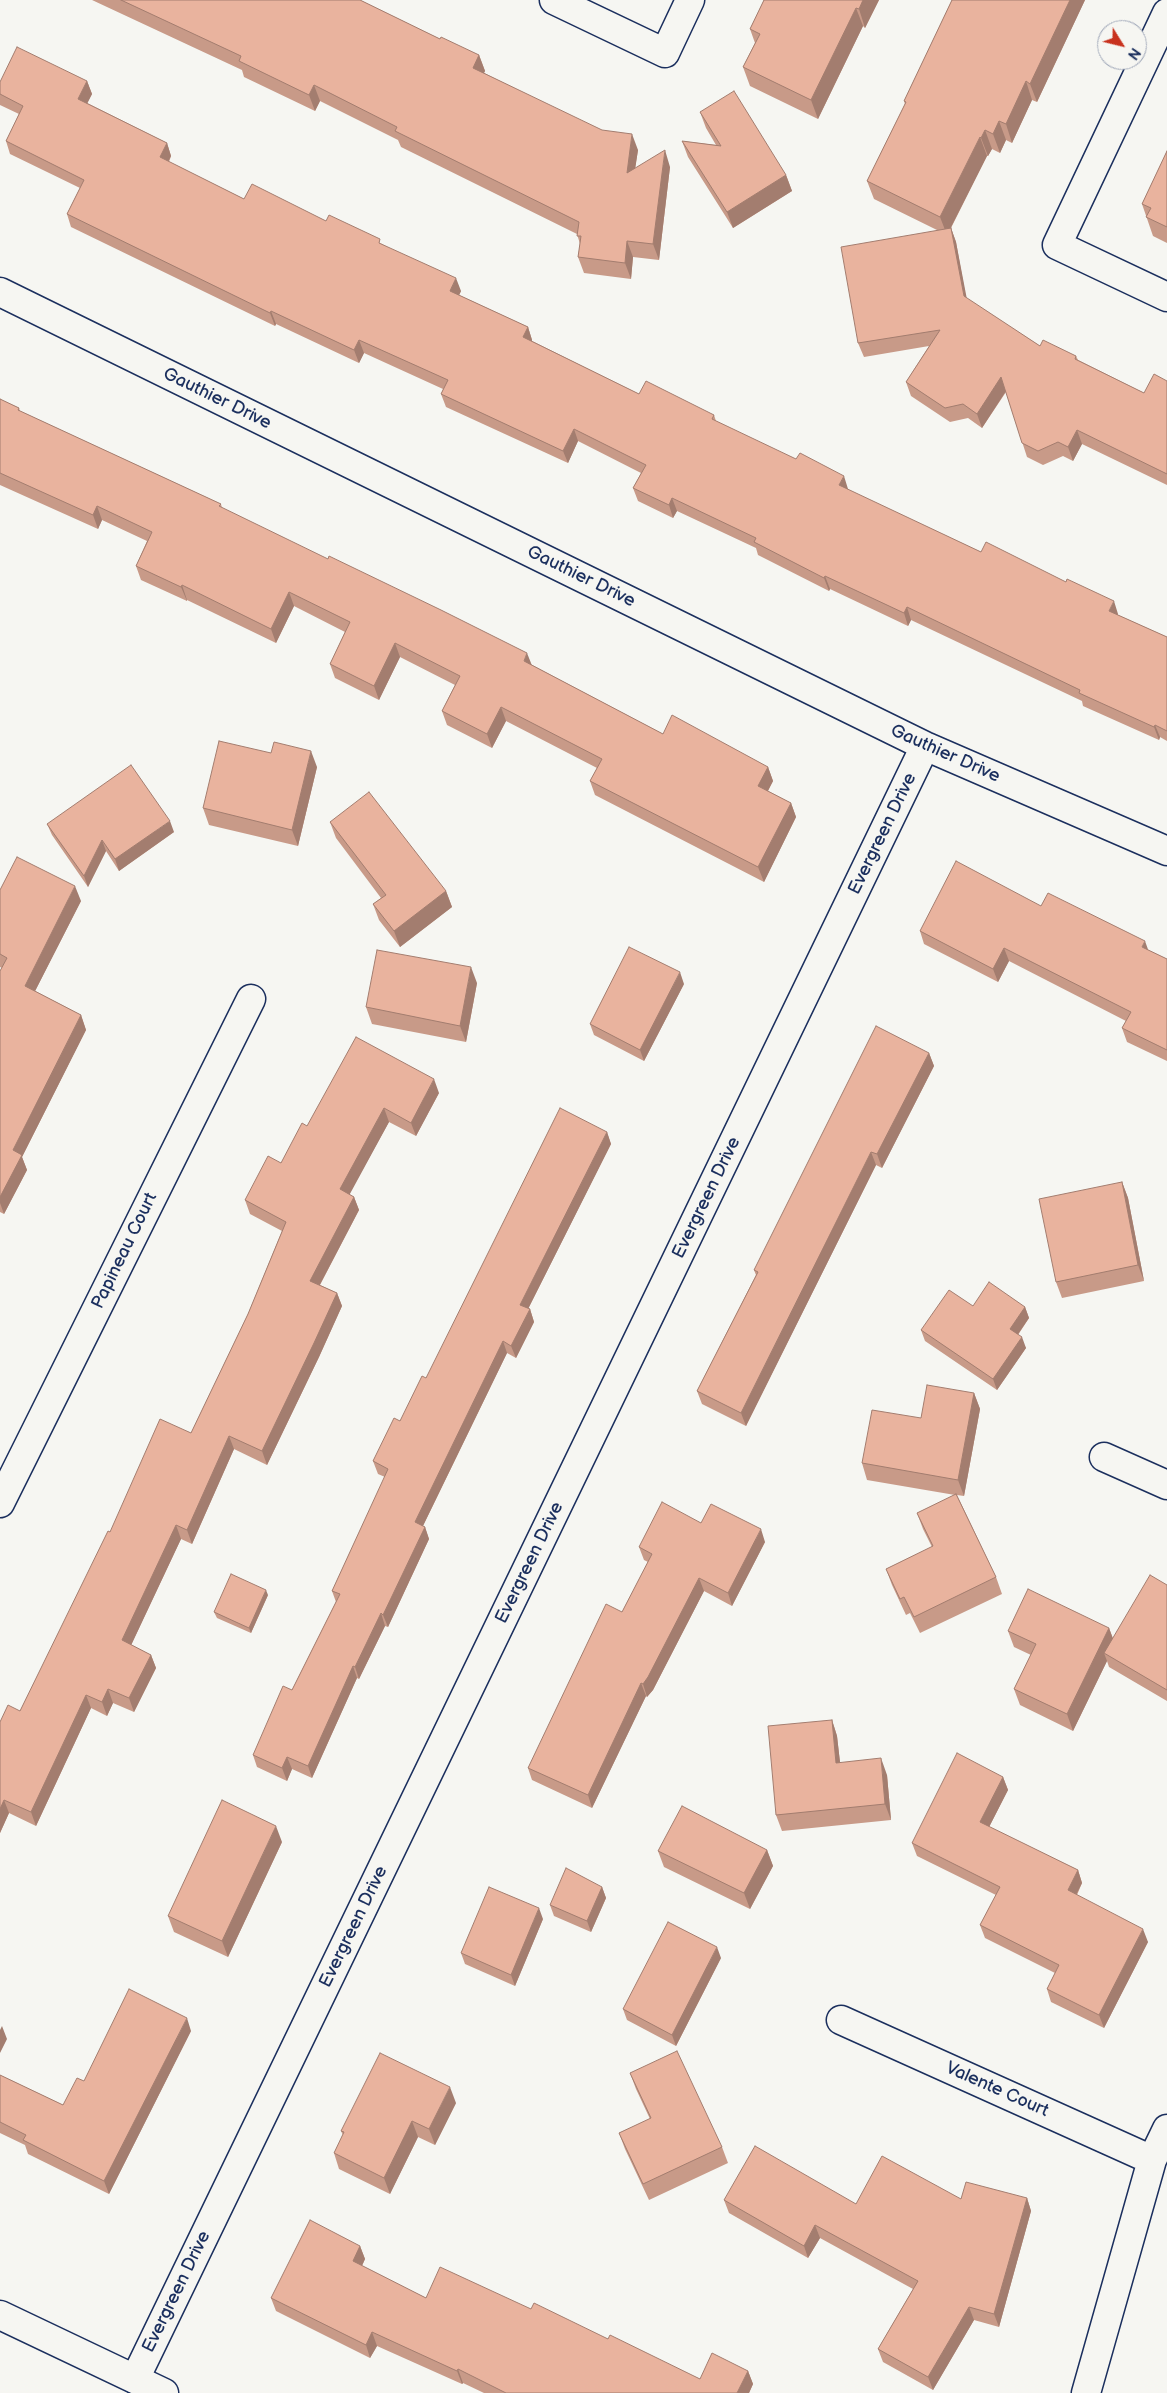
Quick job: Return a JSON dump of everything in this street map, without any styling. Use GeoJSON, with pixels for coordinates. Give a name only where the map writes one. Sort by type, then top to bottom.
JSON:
{"type":"FeatureCollection","features":[{"type":"Feature","properties":{"kind":"street"},"geometry":{"type":"LineString","coordinates":[[554,0],[665,53],[690,0]]}},
{"type":"Feature","properties":{"kind":"street"},"geometry":{"type":"LineString","coordinates":[[1167,13],[1057,245],[1167,297]]}},
{"type":"Feature","properties":{"kind":"street","name":"Gauthier Drive"},"geometry":{"type":"LineString","coordinates":[[0,292],[925,746],[1167,852]]}},
{"type":"Feature","properties":{"kind":"street","name":"Evergreen Drive"},"geometry":{"type":"LineString","coordinates":[[135,2379],[925,746]]}},
{"type":"Feature","properties":{"kind":"street","name":"Papineau Court"},"geometry":{"type":"LineString","coordinates":[[0,1503],[251,999]]}},
{"type":"Feature","properties":{"kind":"street"},"geometry":{"type":"LineString","coordinates":[[1104,1457],[1167,1485]]}},
{"type":"Feature","properties":{"kind":"street","name":"Valente Court"},"geometry":{"type":"LineString","coordinates":[[841,2020],[1152,2160]]}},
{"type":"Feature","properties":{"kind":"street"},"geometry":{"type":"LineString","coordinates":[[1086,2393],[1152,2160],[1167,2129]]}},
{"type":"Feature","properties":{"kind":"street"},"geometry":{"type":"LineString","coordinates":[[0,2314],[164,2393]]}},
{"type":"Feature","properties":{"kind":"building"},"geometry":{"type":"Polygon","coordinates":[[[121,0],[360,0],[440,39],[441,37],[479,55],[473,68],[602,130],[632,134],[627,173],[665,150],[653,244],[627,241],[625,263],[578,257],[581,236],[577,236],[579,222],[395,131],[397,127],[314,85],[309,95],[239,61],[241,56],[121,0]]]}},
{"type":"Feature","properties":{"kind":"building"},"geometry":{"type":"Polygon","coordinates":[[[764,0],[863,0],[859,9],[856,8],[811,100],[743,67],[760,34],[750,29],[764,0]]]}},
{"type":"Feature","properties":{"kind":"building"},"geometry":{"type":"Polygon","coordinates":[[[952,0],[1070,0],[1030,84],[1026,81],[1006,124],[999,121],[993,134],[985,130],[980,137],[940,217],[867,181],[906,102],[904,101],[952,0]]]}},
{"type":"Feature","properties":{"kind":"building"},"geometry":{"type":"Polygon","coordinates":[[[17,47],[87,81],[78,99],[167,143],[160,157],[244,199],[252,184],[326,221],[329,215],[380,239],[379,243],[456,278],[450,291],[528,327],[523,337],[639,394],[646,381],[714,415],[712,419],[796,459],[800,453],[844,476],[839,485],[981,552],[986,542],[1066,582],[1067,579],[1114,601],[1109,611],[1167,637],[1167,731],[1079,693],[1080,690],[907,607],[904,613],[825,576],[824,578],[754,542],[756,538],[672,498],[669,505],[633,488],[646,465],[574,429],[563,451],[441,394],[448,380],[359,340],[354,350],[271,311],[270,313],[67,214],[84,180],[6,141],[23,106],[0,94],[0,82],[17,47]]]}},
{"type":"Feature","properties":{"kind":"building"},"geometry":{"type":"Polygon","coordinates":[[[734,91],[786,175],[727,212],[682,141],[721,146],[700,112],[734,91]]]}},
{"type":"Feature","properties":{"kind":"building"},"geometry":{"type":"Polygon","coordinates":[[[1167,151],[1167,227],[1146,217],[1151,208],[1142,204],[1167,151]]]}},
{"type":"Feature","properties":{"kind":"building"},"geometry":{"type":"Polygon","coordinates":[[[951,228],[964,296],[1040,346],[1043,340],[1076,356],[1075,359],[1144,393],[1154,374],[1167,381],[1167,474],[1077,430],[1068,447],[1058,442],[1038,451],[1022,443],[1001,377],[977,414],[963,404],[945,408],[906,382],[940,330],[858,343],[841,247],[951,228]]]}},
{"type":"Feature","properties":{"kind":"building"},"geometry":{"type":"Polygon","coordinates":[[[0,399],[19,408],[18,410],[221,504],[219,506],[328,559],[329,556],[527,653],[524,661],[663,734],[672,715],[768,767],[758,786],[791,803],[758,867],[590,781],[602,759],[501,707],[487,734],[442,711],[460,676],[395,643],[374,686],[330,664],[350,622],[289,592],[271,629],[182,585],[181,587],[136,566],[152,532],[97,506],[93,515],[0,473],[0,399]]]}},
{"type":"Feature","properties":{"kind":"building"},"geometry":{"type":"Polygon","coordinates":[[[219,741],[271,753],[274,742],[311,751],[292,830],[203,808],[219,741]]]}},
{"type":"Feature","properties":{"kind":"building"},"geometry":{"type":"Polygon","coordinates":[[[131,765],[170,821],[115,859],[102,840],[84,876],[47,824],[131,765]]]}},
{"type":"Feature","properties":{"kind":"building"},"geometry":{"type":"Polygon","coordinates":[[[369,792],[446,891],[394,931],[373,904],[386,895],[330,822],[369,792]]]}},
{"type":"Feature","properties":{"kind":"building"},"geometry":{"type":"Polygon","coordinates":[[[17,857],[75,886],[25,986],[81,1015],[13,1150],[22,1155],[0,1197],[0,971],[7,958],[0,954],[0,890],[17,857]]]}},
{"type":"Feature","properties":{"kind":"building"},"geometry":{"type":"Polygon","coordinates":[[[956,861],[1041,906],[1048,893],[1145,941],[1142,947],[1167,959],[1167,1050],[1122,1028],[1131,1012],[1004,948],[993,969],[920,931],[956,861]]]}},
{"type":"Feature","properties":{"kind":"building"},"geometry":{"type":"Polygon","coordinates":[[[629,947],[680,972],[640,1050],[590,1024],[629,947]]]}},
{"type":"Feature","properties":{"kind":"building"},"geometry":{"type":"Polygon","coordinates":[[[377,950],[471,967],[460,1026],[366,1007],[377,950]]]}},
{"type":"Feature","properties":{"kind":"building"},"geometry":{"type":"Polygon","coordinates":[[[876,1026],[929,1053],[877,1154],[871,1152],[741,1413],[697,1391],[758,1272],[754,1270],[876,1026]]]}},
{"type":"Feature","properties":{"kind":"building"},"geometry":{"type":"Polygon","coordinates":[[[356,1037],[434,1079],[411,1123],[384,1108],[340,1189],[354,1197],[310,1281],[337,1293],[314,1343],[262,1451],[229,1436],[187,1530],[176,1525],[122,1640],[151,1655],[129,1698],[108,1689],[102,1702],[86,1695],[31,1812],[4,1800],[0,1809],[0,1722],[8,1705],[20,1711],[108,1531],[110,1532],[160,1419],[191,1433],[248,1314],[286,1222],[245,1200],[268,1156],[281,1163],[302,1123],[307,1126],[356,1037]]]}},
{"type":"Feature","properties":{"kind":"building"},"geometry":{"type":"Polygon","coordinates":[[[560,1108],[607,1132],[520,1305],[530,1309],[511,1346],[503,1341],[415,1522],[425,1527],[383,1615],[381,1613],[355,1667],[353,1666],[308,1766],[287,1757],[282,1768],[253,1755],[283,1686],[292,1690],[340,1594],[332,1591],[388,1469],[373,1461],[394,1418],[400,1421],[422,1376],[426,1378],[560,1108]]]}},
{"type":"Feature","properties":{"kind":"building"},"geometry":{"type":"Polygon","coordinates":[[[1122,1182],[1138,1265],[1056,1282],[1039,1199],[1122,1182]]]}},
{"type":"Feature","properties":{"kind":"building"},"geometry":{"type":"Polygon","coordinates":[[[989,1282],[1025,1307],[1010,1329],[1022,1337],[993,1379],[921,1330],[949,1290],[973,1306],[989,1282]]]}},
{"type":"Feature","properties":{"kind":"building"},"geometry":{"type":"Polygon","coordinates":[[[927,1385],[974,1393],[958,1480],[862,1463],[872,1410],[921,1418],[927,1385]]]}},
{"type":"Feature","properties":{"kind":"building"},"geometry":{"type":"Polygon","coordinates":[[[956,1494],[996,1577],[914,1617],[904,1597],[900,1599],[886,1569],[933,1546],[917,1513],[956,1494]]]}},
{"type":"Feature","properties":{"kind":"building"},"geometry":{"type":"Polygon","coordinates":[[[662,1502],[701,1523],[711,1504],[761,1529],[728,1593],[699,1578],[648,1677],[643,1684],[641,1683],[588,1795],[528,1768],[606,1604],[622,1612],[652,1554],[639,1547],[662,1502]]]}},
{"type":"Feature","properties":{"kind":"building"},"geometry":{"type":"Polygon","coordinates":[[[231,1574],[266,1590],[249,1628],[214,1612],[231,1574]]]}},
{"type":"Feature","properties":{"kind":"building"},"geometry":{"type":"Polygon","coordinates":[[[1150,1575],[1167,1585],[1167,1690],[1104,1653],[1150,1575]]]}},
{"type":"Feature","properties":{"kind":"building"},"geometry":{"type":"Polygon","coordinates":[[[1028,1589],[1109,1628],[1067,1714],[1014,1689],[1036,1644],[1008,1631],[1028,1589]]]}},
{"type":"Feature","properties":{"kind":"building"},"geometry":{"type":"Polygon","coordinates":[[[832,1720],[836,1763],[881,1758],[885,1804],[776,1815],[768,1726],[832,1720]]]}},
{"type":"Feature","properties":{"kind":"building"},"geometry":{"type":"Polygon","coordinates":[[[957,1753],[1003,1777],[980,1822],[1078,1870],[1068,1890],[1143,1929],[1099,2015],[1047,1989],[1059,1965],[980,1925],[1000,1887],[912,1843],[957,1753]]]}},
{"type":"Feature","properties":{"kind":"building"},"geometry":{"type":"Polygon","coordinates":[[[222,1800],[276,1826],[222,1941],[168,1916],[222,1800]]]}},
{"type":"Feature","properties":{"kind":"building"},"geometry":{"type":"Polygon","coordinates":[[[682,1806],[767,1850],[744,1893],[658,1851],[682,1806]]]}},
{"type":"Feature","properties":{"kind":"building"},"geometry":{"type":"Polygon","coordinates":[[[566,1868],[602,1887],[587,1921],[550,1905],[566,1868]]]}},
{"type":"Feature","properties":{"kind":"building"},"geometry":{"type":"Polygon","coordinates":[[[489,1887],[539,1908],[511,1975],[461,1953],[489,1887]]]}},
{"type":"Feature","properties":{"kind":"building"},"geometry":{"type":"Polygon","coordinates":[[[668,1922],[717,1947],[672,2035],[623,2009],[668,1922]]]}},
{"type":"Feature","properties":{"kind":"building"},"geometry":{"type":"Polygon","coordinates":[[[129,1989],[187,2018],[104,2181],[23,2140],[26,2135],[0,2122],[0,2075],[63,2105],[77,2078],[84,2081],[129,1989]]]}},
{"type":"Feature","properties":{"kind":"building"},"geometry":{"type":"Polygon","coordinates":[[[677,2051],[722,2147],[643,2184],[619,2133],[651,2118],[630,2073],[677,2051]]]}},
{"type":"Feature","properties":{"kind":"building"},"geometry":{"type":"Polygon","coordinates":[[[380,2053],[450,2087],[429,2129],[412,2121],[384,2178],[334,2153],[344,2132],[341,2131],[380,2053]]]}},
{"type":"Feature","properties":{"kind":"building"},"geometry":{"type":"Polygon","coordinates":[[[755,2146],[856,2204],[882,2156],[961,2199],[966,2182],[1027,2198],[994,2314],[969,2307],[928,2377],[878,2349],[918,2281],[815,2225],[804,2246],[724,2200],[755,2146]]]}},
{"type":"Feature","properties":{"kind":"building"},"geometry":{"type":"Polygon","coordinates":[[[310,2220],[360,2246],[353,2261],[426,2298],[440,2267],[531,2309],[534,2303],[608,2339],[610,2335],[700,2379],[712,2353],[748,2371],[737,2393],[506,2393],[458,2369],[457,2371],[372,2332],[366,2345],[271,2298],[310,2220]]]}}]}
